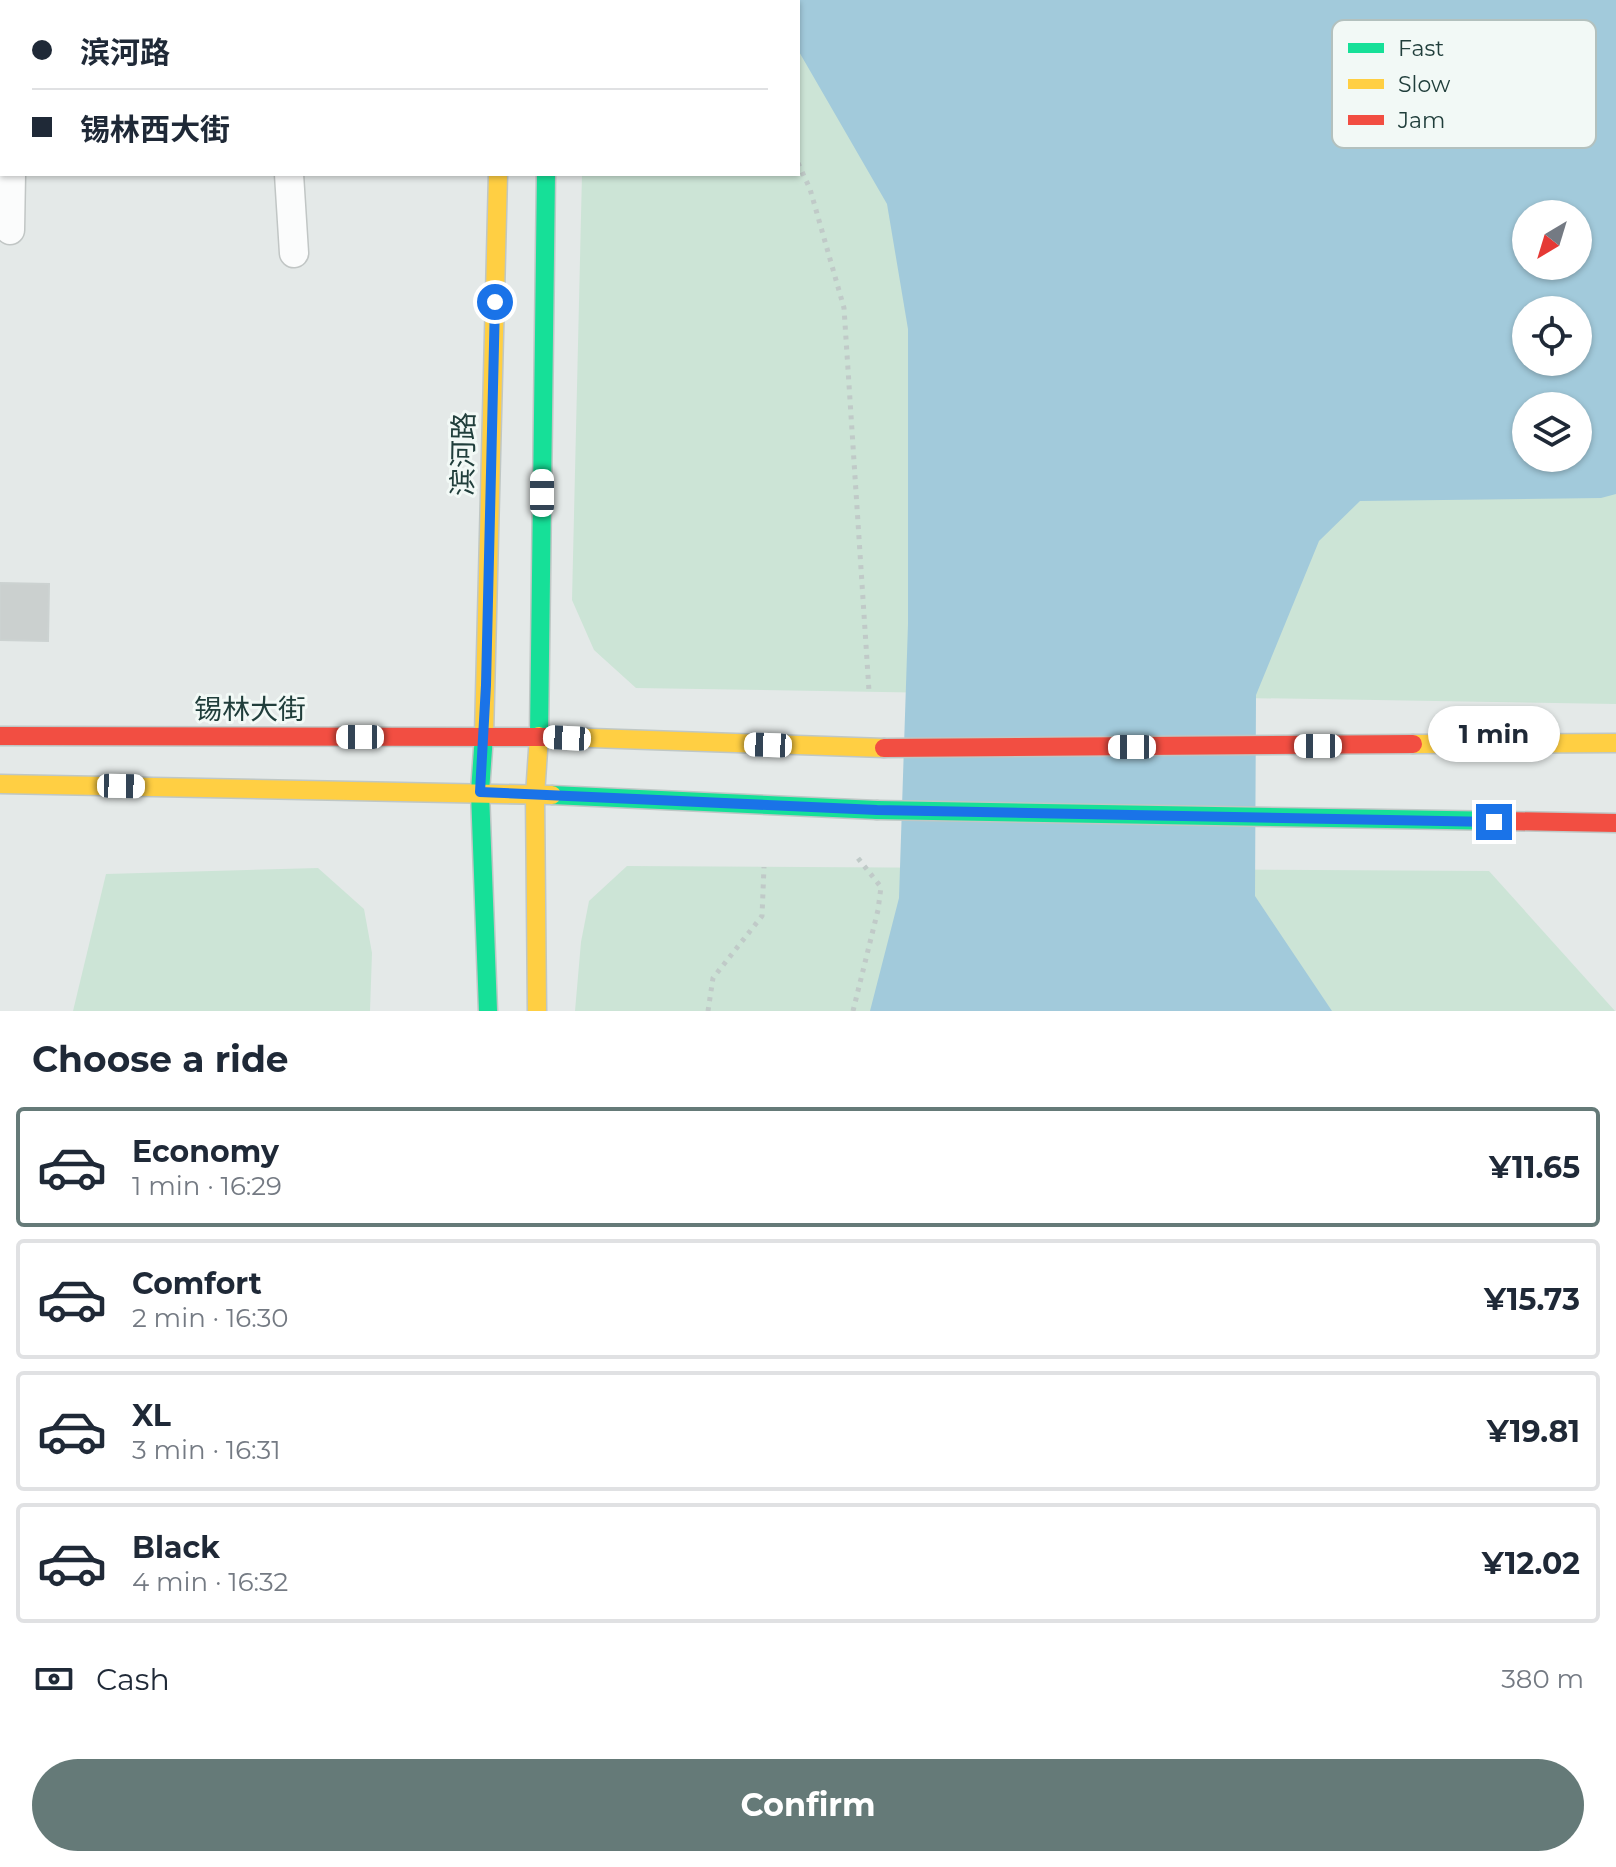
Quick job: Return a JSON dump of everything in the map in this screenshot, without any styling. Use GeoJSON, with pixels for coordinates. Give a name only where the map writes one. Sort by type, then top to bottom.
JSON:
{"type":"FeatureCollection","features":[{"type":"Feature","properties":{"kind":"main road","name":"滨河路"},"geometry":{"type":"LineString","coordinates":[[488,1011],[480,792],[498,176]]}},
{"type":"Feature","properties":{"kind":"main road"},"geometry":{"type":"LineString","coordinates":[[537,1011],[535,795],[539,736],[546,176]]}},
{"type":"Feature","properties":{"kind":"main road","name":"锡林大街"},"geometry":{"type":"LineString","coordinates":[[0,736],[484,735],[884,748],[1616,743]]}},
{"type":"Feature","properties":{"kind":"main road"},"geometry":{"type":"LineString","coordinates":[[0,784],[480,792],[877,810],[1616,823]]}},
{"type":"Feature","properties":{"kind":"street"},"geometry":{"type":"LineString","coordinates":[[10,230],[11,176]]}},
{"type":"Feature","properties":{"kind":"street"},"geometry":{"type":"LineString","coordinates":[[289,176],[294,253]]}},
{"type":"Feature","properties":{"kind":"path"},"geometry":{"type":"LineString","coordinates":[[800,167],[810,189],[844,308],[869,691]]}},
{"type":"Feature","properties":{"kind":"path"},"geometry":{"type":"LineString","coordinates":[[853,1011],[881,887],[857,857]]}},
{"type":"Feature","properties":{"kind":"path"},"geometry":{"type":"LineString","coordinates":[[708,1011],[713,978],[762,916],[764,867]]}},
{"type":"Feature","properties":{"kind":"green space"},"geometry":{"type":"Polygon","coordinates":[[[800,0],[1616,0],[1616,704],[636,688],[594,650],[572,600],[582,176],[800,176],[800,0]]]}},
{"type":"Feature","properties":{"kind":"green space"},"geometry":{"type":"Polygon","coordinates":[[[627,866],[1489,871],[1615,1011],[575,1011],[581,942],[589,901],[627,866]]]}},
{"type":"Feature","properties":{"kind":"green space"},"geometry":{"type":"Polygon","coordinates":[[[318,868],[364,909],[372,953],[370,1011],[73,1011],[106,874],[318,868]]]}},
{"type":"Feature","properties":{"kind":"water"},"geometry":{"type":"Polygon","coordinates":[[[800,0],[1616,0],[1616,494],[1601,498],[1360,501],[1319,541],[1256,695],[1255,896],[1332,1011],[870,1011],[899,898],[908,624],[908,329],[887,204],[800,53],[800,0]]]}},
{"type":"Feature","properties":{"kind":"building"},"geometry":{"type":"Polygon","coordinates":[[[0,583],[49,584],[48,641],[0,640],[0,583]]]}},
{"type":"Feature","properties":{"kind":"traffic: fast"},"geometry":{"type":"LineString","coordinates":[[539,736],[546,176]]}},
{"type":"Feature","properties":{"kind":"traffic: fast"},"geometry":{"type":"LineString","coordinates":[[484,735],[480,792],[488,1011]]}},
{"type":"Feature","properties":{"kind":"traffic: fast"},"geometry":{"type":"LineString","coordinates":[[552,795],[877,810]]}},
{"type":"Feature","properties":{"kind":"traffic: fast"},"geometry":{"type":"LineString","coordinates":[[877,810],[1505,821]]}},
{"type":"Feature","properties":{"kind":"traffic: slow"},"geometry":{"type":"LineString","coordinates":[[484,735],[498,176]]}},
{"type":"Feature","properties":{"kind":"traffic: slow"},"geometry":{"type":"LineString","coordinates":[[537,1011],[535,795],[539,736]]}},
{"type":"Feature","properties":{"kind":"traffic: slow"},"geometry":{"type":"LineString","coordinates":[[563,737],[884,748]]}},
{"type":"Feature","properties":{"kind":"traffic: slow"},"geometry":{"type":"LineString","coordinates":[[1413,744],[1616,743]]}},
{"type":"Feature","properties":{"kind":"traffic: slow"},"geometry":{"type":"LineString","coordinates":[[0,784],[552,795]]}},
{"type":"Feature","properties":{"kind":"traffic: jam"},"geometry":{"type":"LineString","coordinates":[[0,736],[563,737]]}},
{"type":"Feature","properties":{"kind":"traffic: jam"},"geometry":{"type":"LineString","coordinates":[[884,748],[1413,744]]}},
{"type":"Feature","properties":{"kind":"traffic: jam"},"geometry":{"type":"LineString","coordinates":[[1505,821],[1616,823]]}},
{"type":"Feature","properties":{"kind":"route"},"geometry":{"type":"LineString","coordinates":[[495,302],[486,685],[480,792],[877,810],[1494,822]]}}]}
